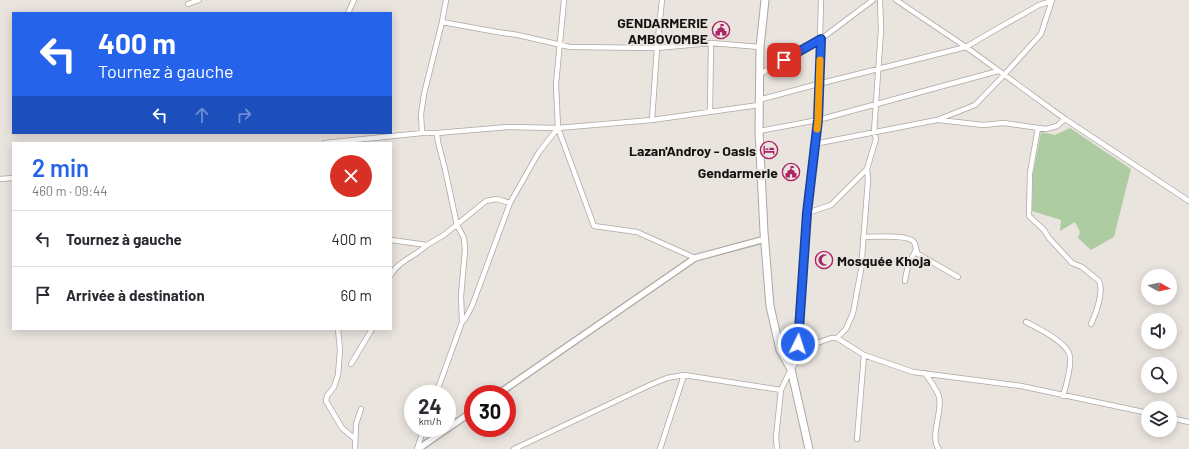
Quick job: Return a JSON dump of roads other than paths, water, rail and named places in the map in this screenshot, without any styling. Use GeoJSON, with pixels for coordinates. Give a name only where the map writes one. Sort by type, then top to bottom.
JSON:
{"type":"FeatureCollection","features":[{"type":"Feature","properties":{"kind":"main road"},"geometry":{"type":"LineString","coordinates":[[765,0],[760,47],[758,103],[770,306],[780,350],[791,370],[809,449]]}},
{"type":"Feature","properties":{"kind":"street"},"geometry":{"type":"LineString","coordinates":[[188,4],[199,0]]}},
{"type":"Feature","properties":{"kind":"street"},"geometry":{"type":"LineString","coordinates":[[348,12],[354,0]]}},
{"type":"Feature","properties":{"kind":"street"},"geometry":{"type":"LineString","coordinates":[[422,133],[421,114],[424,94],[446,0]]}},
{"type":"Feature","properties":{"kind":"street"},"geometry":{"type":"LineString","coordinates":[[564,0],[556,84],[558,128],[594,226],[637,232],[695,258]]}},
{"type":"Feature","properties":{"kind":"street"},"geometry":{"type":"LineString","coordinates":[[652,120],[662,0]]}},
{"type":"Feature","properties":{"kind":"street"},"geometry":{"type":"LineString","coordinates":[[801,356],[798,344],[807,213],[818,120],[822,0]]}},
{"type":"Feature","properties":{"kind":"street"},"geometry":{"type":"LineString","coordinates":[[760,74],[821,39],[873,0]]}},
{"type":"Feature","properties":{"kind":"street"},"geometry":{"type":"LineString","coordinates":[[777,449],[776,437],[781,390],[791,370],[809,346],[818,342],[837,338],[846,329],[853,313],[861,270],[868,180],[867,169],[876,139],[874,132],[881,30],[880,0]]}},
{"type":"Feature","properties":{"kind":"street"},"geometry":{"type":"LineString","coordinates":[[896,0],[966,47],[1065,119],[1189,201]]}},
{"type":"Feature","properties":{"kind":"street"},"geometry":{"type":"LineString","coordinates":[[335,142],[422,133],[508,127],[558,128],[652,120],[710,112],[758,103],[818,84],[966,47],[1039,5],[1052,1]]}},
{"type":"Feature","properties":{"kind":"street"},"geometry":{"type":"LineString","coordinates":[[814,144],[937,120],[975,105],[1041,34],[1052,1]]}},
{"type":"Feature","properties":{"kind":"street"},"geometry":{"type":"LineString","coordinates":[[442,22],[518,35],[570,47],[657,48],[710,43],[760,47]]}},
{"type":"Feature","properties":{"kind":"street"},"geometry":{"type":"LineString","coordinates":[[710,43],[710,112]]}},
{"type":"Feature","properties":{"kind":"street"},"geometry":{"type":"LineString","coordinates":[[759,131],[818,120],[998,71]]}},
{"type":"Feature","properties":{"kind":"street"},"geometry":{"type":"LineString","coordinates":[[937,120],[952,123],[983,125],[1004,123],[1046,129],[1057,126],[1065,119]]}},
{"type":"Feature","properties":{"kind":"street"},"geometry":{"type":"LineString","coordinates":[[439,385],[462,322],[472,306],[510,203],[540,152],[558,128]]}},
{"type":"Feature","properties":{"kind":"street"},"geometry":{"type":"LineString","coordinates":[[1038,128],[1030,173],[1029,216],[1044,230],[1072,263],[1082,267],[1101,284],[1095,315],[1091,324]]}},
{"type":"Feature","properties":{"kind":"street"},"geometry":{"type":"LineString","coordinates":[[437,133],[457,225],[464,238],[464,273],[461,296],[462,322]]}},
{"type":"Feature","properties":{"kind":"street"},"geometry":{"type":"LineString","coordinates":[[807,213],[831,205],[867,169]]}},
{"type":"Feature","properties":{"kind":"street"},"geometry":{"type":"LineString","coordinates":[[0,179],[12,178]]}},
{"type":"Feature","properties":{"kind":"street"},"geometry":{"type":"LineString","coordinates":[[392,273],[394,268],[422,251],[427,245],[457,225],[486,201],[497,199],[510,203]]}},
{"type":"Feature","properties":{"kind":"street"},"geometry":{"type":"LineString","coordinates":[[863,237],[910,239],[915,242],[918,254],[958,277]]}},
{"type":"Feature","properties":{"kind":"street"},"geometry":{"type":"LineString","coordinates":[[511,385],[695,258],[765,239]]}},
{"type":"Feature","properties":{"kind":"street"},"geometry":{"type":"LineString","coordinates":[[392,240],[418,245],[427,245]]}},
{"type":"Feature","properties":{"kind":"street"},"geometry":{"type":"LineString","coordinates":[[904,281],[905,272],[916,250]]}},
{"type":"Feature","properties":{"kind":"street"},"geometry":{"type":"LineString","coordinates":[[1026,322],[1062,344],[1069,353],[1070,361],[1063,396]]}},
{"type":"Feature","properties":{"kind":"street"},"geometry":{"type":"LineString","coordinates":[[338,330],[340,350],[338,375],[334,387],[326,396],[326,401],[342,428],[355,439]]}},
{"type":"Feature","properties":{"kind":"street"},"geometry":{"type":"LineString","coordinates":[[351,364],[371,330]]}},
{"type":"Feature","properties":{"kind":"street"},"geometry":{"type":"LineString","coordinates":[[837,338],[864,355],[913,372],[1021,386],[1141,412]]}},
{"type":"Feature","properties":{"kind":"street"},"geometry":{"type":"LineString","coordinates":[[857,439],[864,355]]}},
{"type":"Feature","properties":{"kind":"street"},"geometry":{"type":"LineString","coordinates":[[925,373],[940,399],[935,441],[939,449]]}},
{"type":"Feature","properties":{"kind":"street"},"geometry":{"type":"LineString","coordinates":[[514,449],[666,378],[684,375],[781,390]]}},
{"type":"Feature","properties":{"kind":"street"},"geometry":{"type":"LineString","coordinates":[[660,449],[684,375]]}},
{"type":"Feature","properties":{"kind":"street"},"geometry":{"type":"LineString","coordinates":[[355,449],[356,424],[361,409]]}},
{"type":"Feature","properties":{"kind":"street"},"geometry":{"type":"LineString","coordinates":[[418,449],[464,417]]}},
{"type":"Feature","properties":{"kind":"street"},"geometry":{"type":"LineString","coordinates":[[1177,419],[1189,422]]}},
{"type":"Feature","properties":{"kind":"street"},"geometry":{"type":"LineString","coordinates":[[418,449],[421,437]]}},
{"type":"Feature","properties":{"kind":"place","name":"GENDARMERIE AMBOVOMBE"},"geometry":{"type":"Point","coordinates":[721,30]}},
{"type":"Feature","properties":{"kind":"place","name":"Lazan'Androy - Oasis"},"geometry":{"type":"Point","coordinates":[769,150]}},
{"type":"Feature","properties":{"kind":"place","name":"Gendarmerie"},"geometry":{"type":"Point","coordinates":[791,172]}},
{"type":"Feature","properties":{"kind":"place","name":"Mosquée Khoja"},"geometry":{"type":"Point","coordinates":[824,260]}}]}
